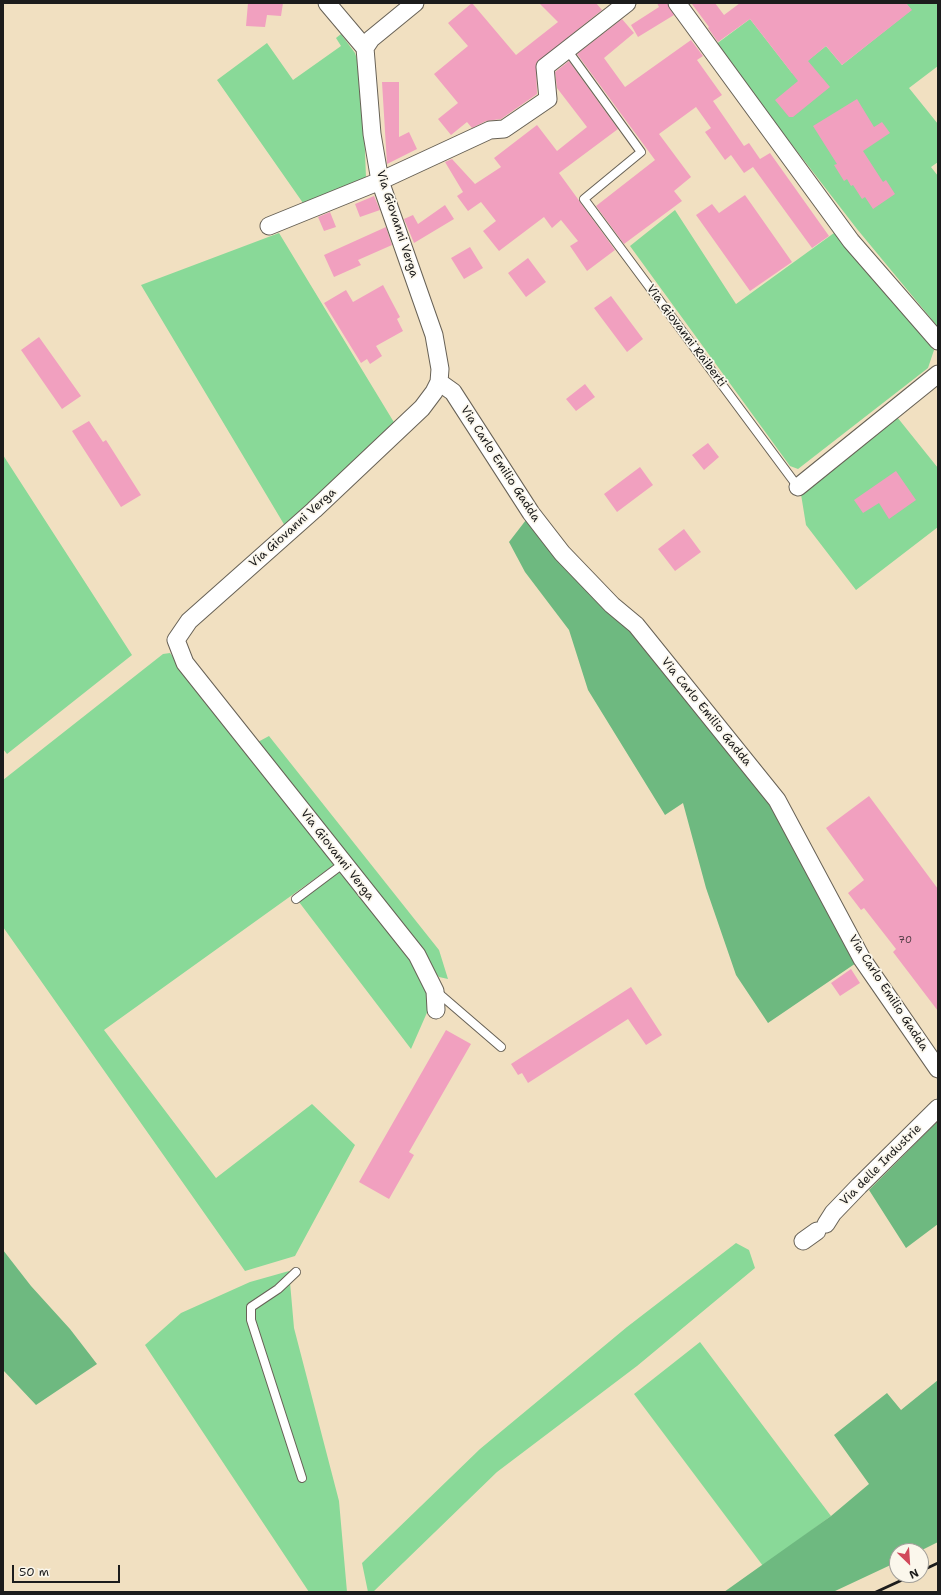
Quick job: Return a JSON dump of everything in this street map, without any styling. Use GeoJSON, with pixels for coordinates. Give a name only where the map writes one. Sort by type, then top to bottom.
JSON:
{"type":"FeatureCollection","features":[{"type":"Feature","properties":{"kind":"street"},"geometry":{"type":"LineString","coordinates":[[327,3],[365,48],[371,39],[415,3]]}},
{"type":"Feature","properties":{"kind":"street"},"geometry":{"type":"LineString","coordinates":[[269,226],[380,181],[490,130],[504,129],[548,99],[545,67],[568,51],[627,3]]}},
{"type":"Feature","properties":{"kind":"street"},"geometry":{"type":"LineString","coordinates":[[677,3],[851,241],[938,341]]}},
{"type":"Feature","properties":{"kind":"street","name":"Via Giovanni Verga"},"geometry":{"type":"LineString","coordinates":[[365,48],[372,134],[380,181],[434,335],[440,369],[439,382],[434,392],[422,408],[314,510],[189,620],[176,640],[185,663],[417,955],[435,991],[436,1010]]}},
{"type":"Feature","properties":{"kind":"street","name":"Via Giovanni Raiberti"},"geometry":{"type":"LineString","coordinates":[[798,487],[938,374]]}},
{"type":"Feature","properties":{"kind":"street","name":"Via Carlo Emilio Gadda"},"geometry":{"type":"LineString","coordinates":[[439,382],[453,392],[531,513],[562,553],[612,605],[636,625],[777,800],[862,959],[938,1069]]}},
{"type":"Feature","properties":{"kind":"street","name":"Via delle Industrie"},"geometry":{"type":"LineString","coordinates":[[818,1227],[938,1108]]}},
{"type":"Feature","properties":{"kind":"lane","name":"Via Giovanni Raiberti"},"geometry":{"type":"LineString","coordinates":[[568,51],[641,152],[584,199],[798,487]]}},
{"type":"Feature","properties":{"kind":"lane"},"geometry":{"type":"LineString","coordinates":[[296,899],[344,863]]}},
{"type":"Feature","properties":{"kind":"lane"},"geometry":{"type":"LineString","coordinates":[[435,991],[501,1047]]}},
{"type":"Feature","properties":{"kind":"lane"},"geometry":{"type":"LineString","coordinates":[[296,1272],[278,1289],[252,1308],[251,1320],[302,1478]]}},
{"type":"Feature","properties":{"kind":"green space"},"geometry":{"type":"Polygon","coordinates":[[[906,3],[938,3],[938,66],[909,88],[938,124],[938,162],[931,167],[938,176],[938,327],[857,229],[715,45],[750,19],[792,73],[826,46],[842,65],[911,10],[906,3]]]}},
{"type":"Feature","properties":{"kind":"green space"},"geometry":{"type":"Polygon","coordinates":[[[341,34],[355,53],[362,75],[366,178],[303,203],[217,80],[267,43],[293,80],[341,46],[336,38],[341,34]]]}},
{"type":"Feature","properties":{"kind":"green space"},"geometry":{"type":"Polygon","coordinates":[[[675,210],[736,304],[834,233],[934,350],[928,368],[798,469],[790,466],[630,246],[675,210]]]}},
{"type":"Feature","properties":{"kind":"green space"},"geometry":{"type":"Polygon","coordinates":[[[279,233],[395,424],[285,526],[141,285],[279,233]]]}},
{"type":"Feature","properties":{"kind":"green space"},"geometry":{"type":"Polygon","coordinates":[[[893,412],[938,468],[938,527],[856,590],[806,525],[799,482],[893,412]]]}},
{"type":"Feature","properties":{"kind":"green space"},"geometry":{"type":"Polygon","coordinates":[[[3,455],[132,655],[7,754],[3,749],[3,455]]]}},
{"type":"Feature","properties":{"kind":"green space"},"geometry":{"type":"Polygon","coordinates":[[[526,520],[630,627],[776,807],[859,961],[768,1023],[736,975],[706,888],[683,803],[665,815],[588,690],[569,630],[525,572],[509,542],[526,520]]]}},
{"type":"Feature","properties":{"kind":"green space"},"geometry":{"type":"Polygon","coordinates":[[[170,653],[334,865],[104,1030],[216,1178],[312,1104],[355,1145],[295,1256],[245,1271],[3,927],[3,780],[163,654],[170,653]]]}},
{"type":"Feature","properties":{"kind":"green space"},"geometry":{"type":"Polygon","coordinates":[[[269,736],[439,950],[448,979],[439,977],[256,743],[269,736]]]}},
{"type":"Feature","properties":{"kind":"green space"},"geometry":{"type":"Polygon","coordinates":[[[339,872],[410,959],[429,993],[429,1008],[411,1049],[299,902],[339,872]]]}},
{"type":"Feature","properties":{"kind":"green space"},"geometry":{"type":"Polygon","coordinates":[[[938,1121],[938,1224],[906,1248],[869,1190],[938,1121]]]}},
{"type":"Feature","properties":{"kind":"green space"},"geometry":{"type":"Polygon","coordinates":[[[736,1243],[749,1250],[755,1268],[637,1366],[497,1472],[373,1592],[368,1592],[362,1563],[480,1449],[627,1327],[736,1243]]]}},
{"type":"Feature","properties":{"kind":"green space"},"geometry":{"type":"Polygon","coordinates":[[[3,1250],[31,1286],[70,1329],[97,1364],[36,1405],[3,1370],[3,1250]]]}},
{"type":"Feature","properties":{"kind":"green space"},"geometry":{"type":"Polygon","coordinates":[[[289,1271],[294,1328],[339,1501],[347,1592],[309,1592],[145,1345],[181,1313],[250,1282],[289,1271]]]}},
{"type":"Feature","properties":{"kind":"green space"},"geometry":{"type":"Polygon","coordinates":[[[700,1342],[831,1516],[763,1566],[634,1394],[700,1342]]]}},
{"type":"Feature","properties":{"kind":"green space"},"geometry":{"type":"Polygon","coordinates":[[[938,1380],[938,1542],[929,1546],[929,1543],[889,1543],[889,1566],[833,1592],[724,1592],[831,1516],[869,1484],[834,1435],[887,1393],[901,1410],[938,1380]]]}},
{"type":"Feature","properties":{"kind":"building"},"geometry":{"type":"Polygon","coordinates":[[[248,3],[283,3],[281,16],[267,15],[265,27],[246,26],[248,3]]]}},
{"type":"Feature","properties":{"kind":"building"},"geometry":{"type":"Polygon","coordinates":[[[472,3],[516,55],[558,22],[539,3],[596,3],[602,10],[536,63],[537,94],[501,119],[486,121],[472,128],[467,122],[451,135],[438,119],[458,103],[434,74],[468,46],[448,23],[472,3]]]}},
{"type":"Feature","properties":{"kind":"building"},"geometry":{"type":"Polygon","coordinates":[[[657,3],[667,3],[674,15],[638,37],[631,25],[659,7],[657,3]]]}},
{"type":"Feature","properties":{"kind":"building"},"geometry":{"type":"Polygon","coordinates":[[[689,3],[715,3],[724,15],[740,3],[906,3],[912,10],[842,65],[826,46],[808,61],[830,87],[793,117],[789,117],[775,100],[798,81],[750,19],[718,42],[692,4],[689,3]]]}},
{"type":"Feature","properties":{"kind":"building"},"geometry":{"type":"Polygon","coordinates":[[[622,19],[634,33],[604,58],[625,87],[691,40],[703,56],[697,60],[722,95],[713,101],[744,146],[749,143],[760,159],[770,153],[829,236],[812,248],[753,167],[744,173],[731,155],[725,160],[705,132],[711,128],[696,107],[659,134],[691,177],[674,191],[682,201],[624,244],[596,206],[655,160],[577,54],[622,19]]]}},
{"type":"Feature","properties":{"kind":"building"},"geometry":{"type":"Polygon","coordinates":[[[569,61],[618,129],[559,173],[615,250],[587,271],[570,246],[578,241],[561,220],[552,228],[544,217],[499,251],[483,231],[496,221],[481,202],[468,211],[457,196],[463,192],[445,162],[452,159],[475,184],[501,167],[494,158],[537,125],[557,151],[587,127],[557,88],[555,72],[569,61]]]}},
{"type":"Feature","properties":{"kind":"building"},"geometry":{"type":"Polygon","coordinates":[[[382,82],[399,82],[399,137],[409,132],[417,149],[387,164],[382,82]]]}},
{"type":"Feature","properties":{"kind":"building"},"geometry":{"type":"Polygon","coordinates":[[[857,99],[874,127],[882,122],[890,133],[863,151],[883,182],[886,180],[895,194],[873,209],[865,197],[862,199],[847,179],[844,181],[834,165],[837,164],[813,126],[857,99]]]}},
{"type":"Feature","properties":{"kind":"building"},"geometry":{"type":"Polygon","coordinates":[[[745,195],[792,262],[750,291],[696,215],[712,204],[719,213],[745,195]]]}},
{"type":"Feature","properties":{"kind":"building"},"geometry":{"type":"Polygon","coordinates":[[[374,196],[380,210],[360,217],[355,204],[374,196]]]}},
{"type":"Feature","properties":{"kind":"building"},"geometry":{"type":"Polygon","coordinates":[[[445,205],[454,219],[414,243],[404,219],[413,215],[418,224],[445,205]]]}},
{"type":"Feature","properties":{"kind":"building"},"geometry":{"type":"Polygon","coordinates":[[[330,212],[336,227],[324,231],[318,217],[330,212]]]}},
{"type":"Feature","properties":{"kind":"building"},"geometry":{"type":"Polygon","coordinates":[[[386,227],[392,245],[358,260],[361,265],[334,277],[324,255],[386,227]]]}},
{"type":"Feature","properties":{"kind":"building"},"geometry":{"type":"Polygon","coordinates":[[[470,247],[483,268],[464,279],[451,258],[470,247]]]}},
{"type":"Feature","properties":{"kind":"building"},"geometry":{"type":"Polygon","coordinates":[[[528,258],[546,282],[526,297],[508,273],[528,258]]]}},
{"type":"Feature","properties":{"kind":"building"},"geometry":{"type":"Polygon","coordinates":[[[383,285],[400,317],[397,319],[403,331],[376,346],[382,356],[370,364],[367,359],[361,363],[324,303],[346,290],[353,302],[383,285]]]}},
{"type":"Feature","properties":{"kind":"building"},"geometry":{"type":"Polygon","coordinates":[[[611,296],[643,339],[627,352],[594,308],[611,296]]]}},
{"type":"Feature","properties":{"kind":"building"},"geometry":{"type":"Polygon","coordinates":[[[39,337],[81,396],[62,409],[21,350],[39,337]]]}},
{"type":"Feature","properties":{"kind":"building"},"geometry":{"type":"Polygon","coordinates":[[[585,384],[595,397],[576,411],[566,399],[585,384]]]}},
{"type":"Feature","properties":{"kind":"building"},"geometry":{"type":"Polygon","coordinates":[[[89,421],[103,442],[106,440],[141,495],[121,507],[72,431],[89,421]]]}},
{"type":"Feature","properties":{"kind":"building"},"geometry":{"type":"Polygon","coordinates":[[[708,443],[719,457],[704,470],[692,455],[708,443]]]}},
{"type":"Feature","properties":{"kind":"building"},"geometry":{"type":"Polygon","coordinates":[[[640,467],[653,485],[617,512],[604,494],[640,467]]]}},
{"type":"Feature","properties":{"kind":"building"},"geometry":{"type":"Polygon","coordinates":[[[896,471],[916,500],[889,519],[879,503],[863,513],[854,500],[896,471]]]}},
{"type":"Feature","properties":{"kind":"building"},"geometry":{"type":"Polygon","coordinates":[[[684,529],[701,552],[675,571],[658,549],[684,529]]]}},
{"type":"Feature","properties":{"kind":"building"},"geometry":{"type":"Polygon","coordinates":[[[869,796],[938,889],[938,1011],[893,952],[896,949],[864,908],[861,910],[848,893],[864,880],[826,828],[869,796]]]}},
{"type":"Feature","properties":{"kind":"building"},"geometry":{"type":"Polygon","coordinates":[[[851,969],[860,983],[840,996],[831,983],[851,969]]]}},
{"type":"Feature","properties":{"kind":"building"},"geometry":{"type":"Polygon","coordinates":[[[631,987],[662,1035],[646,1045],[628,1019],[528,1083],[522,1073],[518,1075],[511,1064],[631,987]]]}},
{"type":"Feature","properties":{"kind":"building"},"geometry":{"type":"Polygon","coordinates":[[[446,1030],[471,1044],[409,1152],[414,1155],[389,1199],[359,1182],[446,1030]]]}},
{"type":"Feature","properties":{"kind":"railway"},"geometry":{"type":"LineString","coordinates":[[929,1567],[938,1563]]}},
{"type":"Feature","properties":{"kind":"railway"},"geometry":{"type":"LineString","coordinates":[[876,1592],[896,1583]]}}]}
